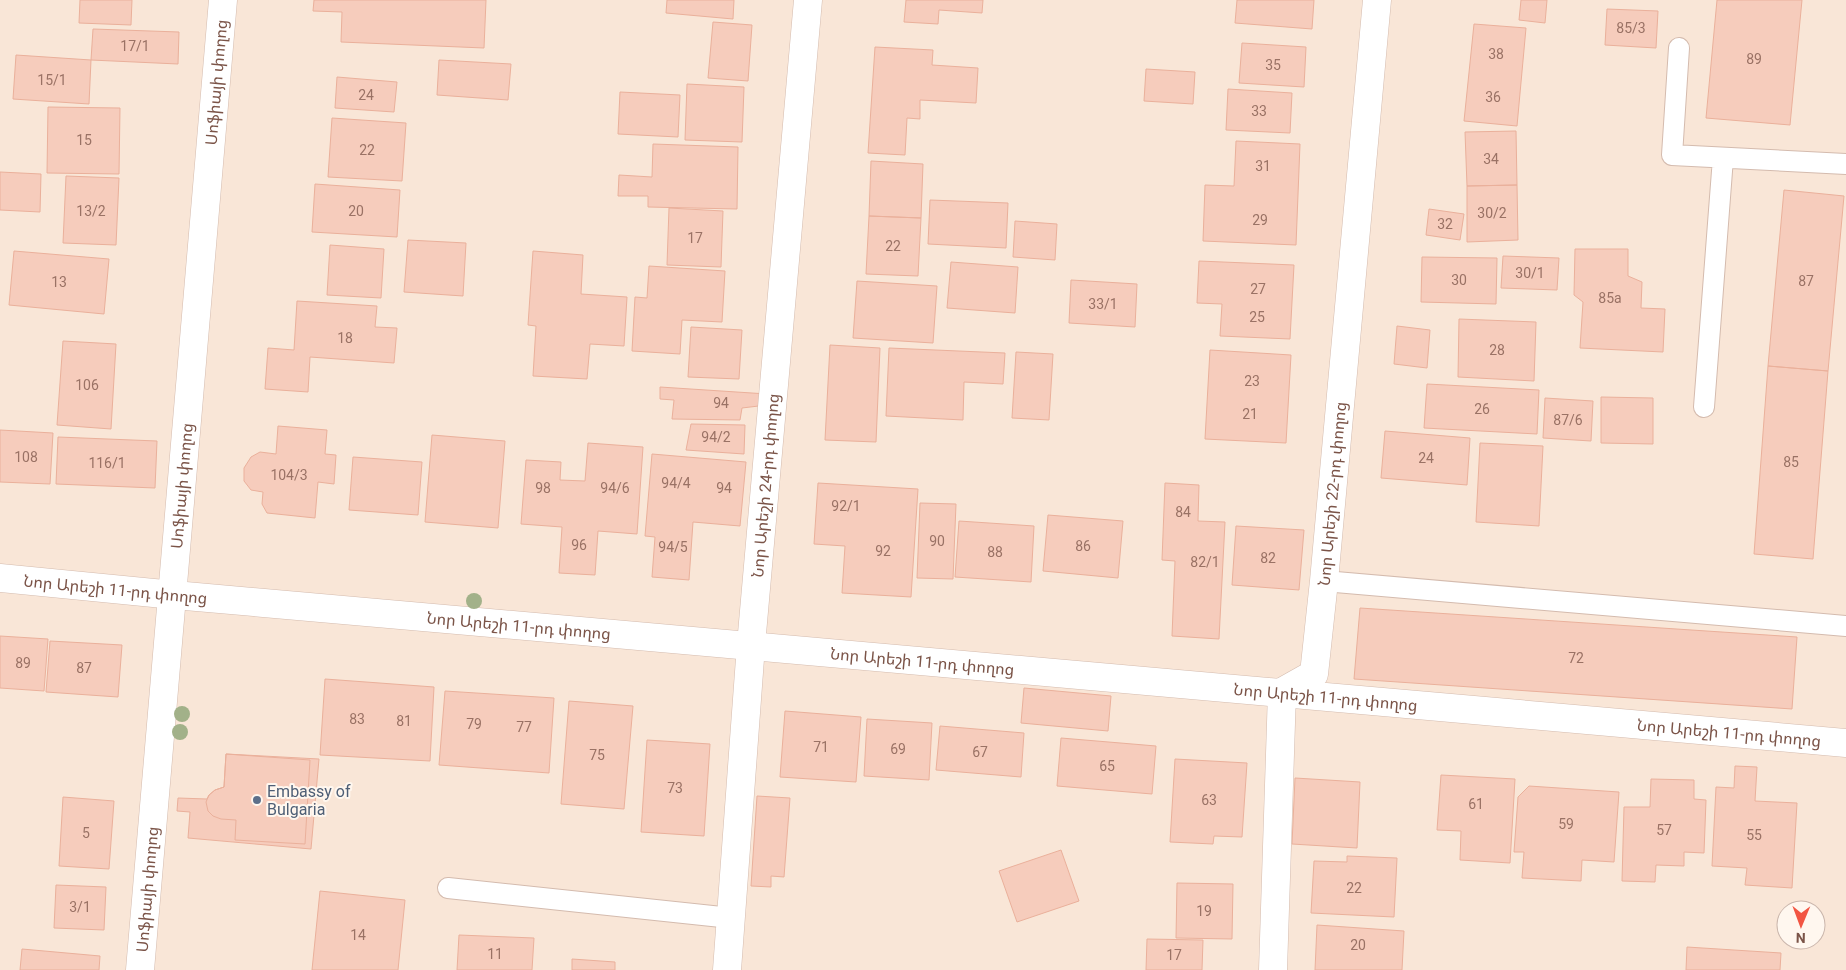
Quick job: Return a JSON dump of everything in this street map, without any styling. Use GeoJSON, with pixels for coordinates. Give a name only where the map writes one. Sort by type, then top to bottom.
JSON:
{"type":"FeatureCollection","features":[{"type":"Feature","properties":{"kind":"street","name":"Սոֆիայի փողոց"},"geometry":{"type":"LineString","coordinates":[[140,970],[174,595],[224,0]]}},
{"type":"Feature","properties":{"kind":"street","name":"Նոր Արեշի 24-րդ փողոց"},"geometry":{"type":"LineString","coordinates":[[727,970],[751,645],[808,0]]}},
{"type":"Feature","properties":{"kind":"street","name":"Նոր Արեշի 22-րդ փողոց"},"geometry":{"type":"LineString","coordinates":[[1282,692],[1314,674],[1377,0]]}},
{"type":"Feature","properties":{"kind":"street","name":"Նոր Արեշի 11-րդ փողոց"},"geometry":{"type":"LineString","coordinates":[[0,578],[1846,743]]}},
{"type":"Feature","properties":{"kind":"street"},"geometry":{"type":"LineString","coordinates":[[1273,970],[1282,692]]}},
{"type":"Feature","properties":{"kind":"lane"},"geometry":{"type":"LineString","coordinates":[[1679,48],[1672,155],[1846,164]]}},
{"type":"Feature","properties":{"kind":"lane"},"geometry":{"type":"LineString","coordinates":[[1704,407],[1723,158]]}},
{"type":"Feature","properties":{"kind":"lane"},"geometry":{"type":"LineString","coordinates":[[1324,581],[1846,626]]}},
{"type":"Feature","properties":{"kind":"lane"},"geometry":{"type":"LineString","coordinates":[[448,888],[731,918]]}},
{"type":"Feature","properties":{"kind":"shaded area"},"geometry":{"type":"Polygon","coordinates":[[[0,0],[1846,0],[1846,970],[0,970],[0,0]]]}},
{"type":"Feature","properties":{"kind":"building"},"geometry":{"type":"Polygon","coordinates":[[[80,0],[132,0],[131,25],[79,23],[80,0]]]}},
{"type":"Feature","properties":{"kind":"building"},"geometry":{"type":"Polygon","coordinates":[[[314,0],[486,0],[484,48],[341,42],[342,12],[313,11],[314,0]]]}},
{"type":"Feature","properties":{"kind":"building"},"geometry":{"type":"Polygon","coordinates":[[[667,0],[734,0],[733,19],[666,13],[667,0]]]}},
{"type":"Feature","properties":{"kind":"building"},"geometry":{"type":"Polygon","coordinates":[[[906,0],[983,0],[982,13],[939,10],[938,24],[904,22],[906,0]]]}},
{"type":"Feature","properties":{"kind":"building"},"geometry":{"type":"Polygon","coordinates":[[[1237,0],[1314,0],[1312,29],[1235,23],[1237,0]]]}},
{"type":"Feature","properties":{"kind":"building"},"geometry":{"type":"Polygon","coordinates":[[[1521,0],[1547,0],[1545,23],[1519,20],[1521,0]]]}},
{"type":"Feature","properties":{"kind":"building"},"geometry":{"type":"Polygon","coordinates":[[[1717,0],[1802,0],[1790,125],[1706,118],[1717,0]]]}},
{"type":"Feature","properties":{"kind":"building"},"geometry":{"type":"Polygon","coordinates":[[[1607,9],[1658,11],[1656,48],[1605,45],[1607,9]]]}},
{"type":"Feature","properties":{"kind":"building"},"geometry":{"type":"Polygon","coordinates":[[[713,22],[752,25],[748,81],[708,78],[713,22]]]}},
{"type":"Feature","properties":{"kind":"building"},"geometry":{"type":"Polygon","coordinates":[[[1474,24],[1526,28],[1517,126],[1464,121],[1474,24]]]}},
{"type":"Feature","properties":{"kind":"building"},"geometry":{"type":"Polygon","coordinates":[[[93,29],[179,32],[178,64],[91,60],[93,29]]]}},
{"type":"Feature","properties":{"kind":"building"},"geometry":{"type":"Polygon","coordinates":[[[1242,43],[1306,47],[1304,87],[1239,83],[1242,43]]]}},
{"type":"Feature","properties":{"kind":"building"},"geometry":{"type":"Polygon","coordinates":[[[875,47],[933,50],[932,65],[978,68],[976,103],[920,100],[920,119],[907,118],[905,155],[868,153],[875,47]]]}},
{"type":"Feature","properties":{"kind":"building"},"geometry":{"type":"Polygon","coordinates":[[[16,55],[91,60],[89,104],[13,99],[16,55]]]}},
{"type":"Feature","properties":{"kind":"building"},"geometry":{"type":"Polygon","coordinates":[[[439,60],[511,64],[508,100],[437,95],[439,60]]]}},
{"type":"Feature","properties":{"kind":"building"},"geometry":{"type":"Polygon","coordinates":[[[1146,69],[1195,72],[1193,104],[1144,101],[1146,69]]]}},
{"type":"Feature","properties":{"kind":"building"},"geometry":{"type":"Polygon","coordinates":[[[337,77],[397,82],[394,112],[335,108],[337,77]]]}},
{"type":"Feature","properties":{"kind":"building"},"geometry":{"type":"Polygon","coordinates":[[[687,84],[744,87],[742,142],[685,140],[687,84]]]}},
{"type":"Feature","properties":{"kind":"building"},"geometry":{"type":"Polygon","coordinates":[[[1228,89],[1292,93],[1290,133],[1226,130],[1228,89]]]}},
{"type":"Feature","properties":{"kind":"building"},"geometry":{"type":"Polygon","coordinates":[[[620,92],[680,95],[678,137],[618,134],[620,92]]]}},
{"type":"Feature","properties":{"kind":"building"},"geometry":{"type":"Polygon","coordinates":[[[48,107],[120,108],[119,174],[47,173],[48,107]]]}},
{"type":"Feature","properties":{"kind":"building"},"geometry":{"type":"Polygon","coordinates":[[[332,118],[406,123],[402,181],[328,177],[332,118]]]}},
{"type":"Feature","properties":{"kind":"building"},"geometry":{"type":"Polygon","coordinates":[[[1516,131],[1517,185],[1467,186],[1465,132],[1516,131]]]}},
{"type":"Feature","properties":{"kind":"building"},"geometry":{"type":"Polygon","coordinates":[[[1236,141],[1300,144],[1296,245],[1203,241],[1205,185],[1234,186],[1236,141]]]}},
{"type":"Feature","properties":{"kind":"building"},"geometry":{"type":"Polygon","coordinates":[[[653,144],[738,147],[737,209],[648,207],[648,196],[618,196],[619,175],[652,177],[653,144]]]}},
{"type":"Feature","properties":{"kind":"building"},"geometry":{"type":"Polygon","coordinates":[[[871,161],[923,164],[921,218],[869,216],[871,161]]]}},
{"type":"Feature","properties":{"kind":"building"},"geometry":{"type":"Polygon","coordinates":[[[0,172],[41,174],[40,212],[0,210],[0,172]]]}},
{"type":"Feature","properties":{"kind":"building"},"geometry":{"type":"Polygon","coordinates":[[[66,176],[119,178],[116,245],[63,243],[66,176]]]}},
{"type":"Feature","properties":{"kind":"building"},"geometry":{"type":"Polygon","coordinates":[[[315,184],[400,190],[397,237],[312,232],[315,184]]]}},
{"type":"Feature","properties":{"kind":"building"},"geometry":{"type":"Polygon","coordinates":[[[1517,185],[1518,240],[1467,242],[1467,186],[1517,185]]]}},
{"type":"Feature","properties":{"kind":"building"},"geometry":{"type":"Polygon","coordinates":[[[1784,190],[1844,196],[1828,371],[1768,366],[1784,190]]]}},
{"type":"Feature","properties":{"kind":"building"},"geometry":{"type":"Polygon","coordinates":[[[930,200],[1008,203],[1006,248],[928,244],[930,200]]]}},
{"type":"Feature","properties":{"kind":"building"},"geometry":{"type":"Polygon","coordinates":[[[669,208],[723,211],[721,267],[667,265],[669,208]]]}},
{"type":"Feature","properties":{"kind":"building"},"geometry":{"type":"Polygon","coordinates":[[[1429,209],[1464,214],[1460,240],[1426,235],[1429,209]]]}},
{"type":"Feature","properties":{"kind":"building"},"geometry":{"type":"Polygon","coordinates":[[[869,216],[921,218],[918,276],[866,274],[869,216]]]}},
{"type":"Feature","properties":{"kind":"building"},"geometry":{"type":"Polygon","coordinates":[[[1015,221],[1057,224],[1055,260],[1013,257],[1015,221]]]}},
{"type":"Feature","properties":{"kind":"building"},"geometry":{"type":"Polygon","coordinates":[[[408,240],[466,243],[463,296],[404,292],[408,240]]]}},
{"type":"Feature","properties":{"kind":"building"},"geometry":{"type":"Polygon","coordinates":[[[330,245],[384,249],[381,298],[327,295],[330,245]]]}},
{"type":"Feature","properties":{"kind":"building"},"geometry":{"type":"Polygon","coordinates":[[[1575,249],[1628,249],[1628,276],[1642,282],[1641,308],[1665,309],[1663,352],[1580,348],[1583,302],[1574,295],[1575,249]]]}},
{"type":"Feature","properties":{"kind":"building"},"geometry":{"type":"Polygon","coordinates":[[[14,251],[109,259],[104,314],[9,305],[14,251]]]}},
{"type":"Feature","properties":{"kind":"building"},"geometry":{"type":"Polygon","coordinates":[[[533,251],[583,255],[581,294],[627,297],[624,346],[590,344],[587,379],[533,376],[536,326],[528,325],[533,251]]]}},
{"type":"Feature","properties":{"kind":"building"},"geometry":{"type":"Polygon","coordinates":[[[1503,256],[1559,258],[1557,290],[1501,288],[1503,256]]]}},
{"type":"Feature","properties":{"kind":"building"},"geometry":{"type":"Polygon","coordinates":[[[1422,257],[1497,258],[1496,304],[1421,302],[1422,257]]]}},
{"type":"Feature","properties":{"kind":"building"},"geometry":{"type":"Polygon","coordinates":[[[1199,261],[1294,265],[1290,339],[1220,336],[1222,304],[1197,303],[1199,261]]]}},
{"type":"Feature","properties":{"kind":"building"},"geometry":{"type":"Polygon","coordinates":[[[951,262],[1018,267],[1015,313],[947,308],[951,262]]]}},
{"type":"Feature","properties":{"kind":"building"},"geometry":{"type":"Polygon","coordinates":[[[649,266],[725,271],[722,322],[682,320],[680,354],[632,351],[635,297],[647,298],[649,266]]]}},
{"type":"Feature","properties":{"kind":"building"},"geometry":{"type":"Polygon","coordinates":[[[1071,280],[1137,284],[1135,327],[1069,323],[1071,280]]]}},
{"type":"Feature","properties":{"kind":"building"},"geometry":{"type":"Polygon","coordinates":[[[857,281],[937,286],[933,343],[853,338],[857,281]]]}},
{"type":"Feature","properties":{"kind":"building"},"geometry":{"type":"Polygon","coordinates":[[[297,301],[377,306],[375,327],[397,328],[394,363],[310,357],[308,392],[265,389],[268,348],[294,350],[297,301]]]}},
{"type":"Feature","properties":{"kind":"building"},"geometry":{"type":"Polygon","coordinates":[[[1459,319],[1536,322],[1534,381],[1458,377],[1459,319]]]}},
{"type":"Feature","properties":{"kind":"building"},"geometry":{"type":"Polygon","coordinates":[[[1397,326],[1430,330],[1427,368],[1394,364],[1397,326]]]}},
{"type":"Feature","properties":{"kind":"building"},"geometry":{"type":"Polygon","coordinates":[[[691,327],[742,330],[739,379],[688,377],[691,327]]]}},
{"type":"Feature","properties":{"kind":"building"},"geometry":{"type":"Polygon","coordinates":[[[63,341],[116,344],[111,429],[57,425],[63,341]]]}},
{"type":"Feature","properties":{"kind":"building"},"geometry":{"type":"Polygon","coordinates":[[[830,345],[880,348],[876,442],[825,440],[830,345]]]}},
{"type":"Feature","properties":{"kind":"building"},"geometry":{"type":"Polygon","coordinates":[[[889,348],[1005,353],[1003,384],[964,382],[963,420],[886,416],[889,348]]]}},
{"type":"Feature","properties":{"kind":"building"},"geometry":{"type":"Polygon","coordinates":[[[1210,350],[1291,355],[1286,443],[1205,439],[1210,350]]]}},
{"type":"Feature","properties":{"kind":"building"},"geometry":{"type":"Polygon","coordinates":[[[1016,352],[1053,354],[1049,420],[1012,418],[1016,352]]]}},
{"type":"Feature","properties":{"kind":"building"},"geometry":{"type":"Polygon","coordinates":[[[1768,366],[1828,371],[1813,559],[1754,554],[1768,366]]]}},
{"type":"Feature","properties":{"kind":"building"},"geometry":{"type":"Polygon","coordinates":[[[1427,384],[1539,390],[1537,434],[1424,428],[1427,384]]]}},
{"type":"Feature","properties":{"kind":"building"},"geometry":{"type":"Polygon","coordinates":[[[660,387],[767,394],[767,405],[742,408],[740,420],[672,419],[674,400],[660,399],[660,387]]]}},
{"type":"Feature","properties":{"kind":"building"},"geometry":{"type":"Polygon","coordinates":[[[1601,397],[1653,398],[1653,444],[1601,443],[1601,397]]]}},
{"type":"Feature","properties":{"kind":"building"},"geometry":{"type":"Polygon","coordinates":[[[1545,398],[1593,401],[1591,441],[1543,438],[1545,398]]]}},
{"type":"Feature","properties":{"kind":"building"},"geometry":{"type":"Polygon","coordinates":[[[691,424],[745,425],[744,454],[686,450],[691,424]]]}},
{"type":"Feature","properties":{"kind":"building"},"geometry":{"type":"Polygon","coordinates":[[[278,426],[327,430],[325,454],[336,455],[334,484],[318,482],[315,518],[267,513],[262,504],[263,492],[251,490],[244,481],[244,468],[251,457],[260,452],[276,454],[278,426]]]}},
{"type":"Feature","properties":{"kind":"building"},"geometry":{"type":"Polygon","coordinates":[[[0,430],[53,433],[50,484],[0,482],[0,430]]]}},
{"type":"Feature","properties":{"kind":"building"},"geometry":{"type":"Polygon","coordinates":[[[1385,431],[1470,438],[1467,485],[1381,478],[1385,431]]]}},
{"type":"Feature","properties":{"kind":"building"},"geometry":{"type":"Polygon","coordinates":[[[432,435],[505,441],[498,528],[425,522],[432,435]]]}},
{"type":"Feature","properties":{"kind":"building"},"geometry":{"type":"Polygon","coordinates":[[[58,437],[157,441],[155,488],[56,484],[58,437]]]}},
{"type":"Feature","properties":{"kind":"building"},"geometry":{"type":"Polygon","coordinates":[[[588,443],[643,447],[637,534],[598,531],[595,575],[559,573],[562,527],[521,524],[526,460],[561,462],[560,480],[585,481],[588,443]]]}},
{"type":"Feature","properties":{"kind":"building"},"geometry":{"type":"Polygon","coordinates":[[[1480,443],[1543,446],[1539,526],[1476,522],[1480,443]]]}},
{"type":"Feature","properties":{"kind":"building"},"geometry":{"type":"Polygon","coordinates":[[[652,454],[746,462],[740,526],[693,522],[689,580],[652,577],[655,537],[645,536],[652,454]]]}},
{"type":"Feature","properties":{"kind":"building"},"geometry":{"type":"Polygon","coordinates":[[[353,457],[422,462],[418,515],[349,510],[353,457]]]}},
{"type":"Feature","properties":{"kind":"building"},"geometry":{"type":"Polygon","coordinates":[[[818,483],[918,489],[911,597],[842,593],[845,546],[814,544],[818,483]]]}},
{"type":"Feature","properties":{"kind":"building"},"geometry":{"type":"Polygon","coordinates":[[[1165,483],[1199,485],[1198,521],[1225,522],[1219,639],[1172,636],[1175,561],[1162,560],[1165,483]]]}},
{"type":"Feature","properties":{"kind":"building"},"geometry":{"type":"Polygon","coordinates":[[[920,503],[956,504],[953,579],[917,578],[920,503]]]}},
{"type":"Feature","properties":{"kind":"building"},"geometry":{"type":"Polygon","coordinates":[[[1048,515],[1123,521],[1118,578],[1043,571],[1048,515]]]}},
{"type":"Feature","properties":{"kind":"building"},"geometry":{"type":"Polygon","coordinates":[[[959,521],[1034,526],[1031,582],[955,577],[959,521]]]}},
{"type":"Feature","properties":{"kind":"building"},"geometry":{"type":"Polygon","coordinates":[[[1236,526],[1304,530],[1299,590],[1232,585],[1236,526]]]}},
{"type":"Feature","properties":{"kind":"building"},"geometry":{"type":"Polygon","coordinates":[[[1360,608],[1797,637],[1792,709],[1354,679],[1360,608]]]}},
{"type":"Feature","properties":{"kind":"building"},"geometry":{"type":"Polygon","coordinates":[[[0,636],[48,639],[44,691],[0,688],[0,636]]]}},
{"type":"Feature","properties":{"kind":"building"},"geometry":{"type":"Polygon","coordinates":[[[50,641],[122,645],[118,697],[46,692],[50,641]]]}},
{"type":"Feature","properties":{"kind":"building"},"geometry":{"type":"Polygon","coordinates":[[[325,679],[434,687],[430,761],[320,755],[325,679]]]}},
{"type":"Feature","properties":{"kind":"building"},"geometry":{"type":"Polygon","coordinates":[[[1024,688],[1111,696],[1108,731],[1021,723],[1024,688]]]}},
{"type":"Feature","properties":{"kind":"building"},"geometry":{"type":"Polygon","coordinates":[[[445,691],[554,698],[549,773],[439,765],[445,691]]]}},
{"type":"Feature","properties":{"kind":"building"},"geometry":{"type":"Polygon","coordinates":[[[569,701],[633,706],[624,809],[561,804],[569,701]]]}},
{"type":"Feature","properties":{"kind":"building"},"geometry":{"type":"Polygon","coordinates":[[[785,711],[861,717],[856,782],[780,777],[785,711]]]}},
{"type":"Feature","properties":{"kind":"building"},"geometry":{"type":"Polygon","coordinates":[[[867,719],[932,723],[929,780],[864,776],[867,719]]]}},
{"type":"Feature","properties":{"kind":"building"},"geometry":{"type":"Polygon","coordinates":[[[940,726],[1024,733],[1021,777],[936,770],[940,726]]]}},
{"type":"Feature","properties":{"kind":"building"},"geometry":{"type":"Polygon","coordinates":[[[1061,738],[1156,746],[1152,794],[1057,786],[1061,738]]]}},
{"type":"Feature","properties":{"kind":"building"},"geometry":{"type":"Polygon","coordinates":[[[647,740],[710,744],[704,836],[641,832],[647,740]]]}},
{"type":"Feature","properties":{"kind":"building","name":"Embassy of Bulgaria"},"geometry":{"type":"Polygon","coordinates":[[[226,754],[310,760],[305,844],[235,840],[236,820],[221,819],[213,816],[208,811],[206,802],[209,795],[215,790],[224,787],[226,754]]]}},
{"type":"Feature","properties":{"kind":"building","name":"Embassy of Bulgaria"},"geometry":{"type":"Polygon","coordinates":[[[226,754],[319,759],[311,849],[188,838],[190,812],[177,811],[178,798],[207,799],[215,790],[224,787],[226,754]]]}},
{"type":"Feature","properties":{"kind":"building"},"geometry":{"type":"Polygon","coordinates":[[[1175,759],[1247,763],[1242,837],[1214,836],[1213,844],[1170,842],[1175,759]]]}},
{"type":"Feature","properties":{"kind":"building"},"geometry":{"type":"Polygon","coordinates":[[[1735,766],[1757,767],[1755,801],[1797,803],[1792,888],[1745,885],[1747,868],[1712,866],[1716,787],[1734,788],[1735,766]]]}},
{"type":"Feature","properties":{"kind":"building"},"geometry":{"type":"Polygon","coordinates":[[[1441,775],[1515,779],[1510,863],[1460,860],[1461,831],[1437,830],[1441,775]]]}},
{"type":"Feature","properties":{"kind":"building"},"geometry":{"type":"Polygon","coordinates":[[[1295,778],[1360,782],[1357,848],[1292,844],[1295,778]]]}},
{"type":"Feature","properties":{"kind":"building"},"geometry":{"type":"Polygon","coordinates":[[[1651,779],[1694,780],[1694,799],[1706,800],[1704,853],[1684,852],[1684,866],[1656,865],[1655,882],[1622,881],[1624,807],[1650,807],[1651,779]]]}},
{"type":"Feature","properties":{"kind":"building"},"geometry":{"type":"Polygon","coordinates":[[[1529,786],[1619,792],[1614,862],[1582,860],[1581,881],[1522,878],[1524,852],[1514,852],[1518,797],[1529,786]]]}},
{"type":"Feature","properties":{"kind":"building"},"geometry":{"type":"Polygon","coordinates":[[[757,796],[790,798],[784,877],[771,876],[771,887],[751,886],[757,796]]]}},
{"type":"Feature","properties":{"kind":"building"},"geometry":{"type":"Polygon","coordinates":[[[63,797],[114,801],[109,869],[59,866],[63,797]]]}},
{"type":"Feature","properties":{"kind":"building"},"geometry":{"type":"Polygon","coordinates":[[[1061,850],[1079,901],[1017,922],[999,871],[1061,850]]]}},
{"type":"Feature","properties":{"kind":"building"},"geometry":{"type":"Polygon","coordinates":[[[1347,856],[1397,858],[1394,917],[1311,913],[1314,861],[1347,862],[1347,856]]]}},
{"type":"Feature","properties":{"kind":"building"},"geometry":{"type":"Polygon","coordinates":[[[1177,883],[1233,884],[1232,939],[1176,938],[1177,883]]]}},
{"type":"Feature","properties":{"kind":"building"},"geometry":{"type":"Polygon","coordinates":[[[56,885],[106,887],[104,930],[54,928],[56,885]]]}},
{"type":"Feature","properties":{"kind":"building"},"geometry":{"type":"Polygon","coordinates":[[[320,891],[405,900],[398,970],[312,970],[320,891]]]}},
{"type":"Feature","properties":{"kind":"building"},"geometry":{"type":"Polygon","coordinates":[[[1317,925],[1404,931],[1402,970],[1315,970],[1317,925]]]}},
{"type":"Feature","properties":{"kind":"building"},"geometry":{"type":"Polygon","coordinates":[[[459,935],[534,938],[532,970],[457,970],[459,935]]]}},
{"type":"Feature","properties":{"kind":"building"},"geometry":{"type":"Polygon","coordinates":[[[1147,939],[1203,940],[1202,970],[1146,970],[1147,939]]]}},
{"type":"Feature","properties":{"kind":"building"},"geometry":{"type":"Polygon","coordinates":[[[1687,947],[1781,953],[1780,970],[1686,970],[1687,947]]]}},
{"type":"Feature","properties":{"kind":"building"},"geometry":{"type":"Polygon","coordinates":[[[22,949],[100,956],[99,970],[20,970],[22,949]]]}},
{"type":"Feature","properties":{"kind":"building"},"geometry":{"type":"Polygon","coordinates":[[[572,959],[615,962],[615,970],[572,970],[572,959]]]}},
{"type":"Feature","properties":{"kind":"place","name":"Embassy of Bulgaria"},"geometry":{"type":"Point","coordinates":[257,800]}}]}
